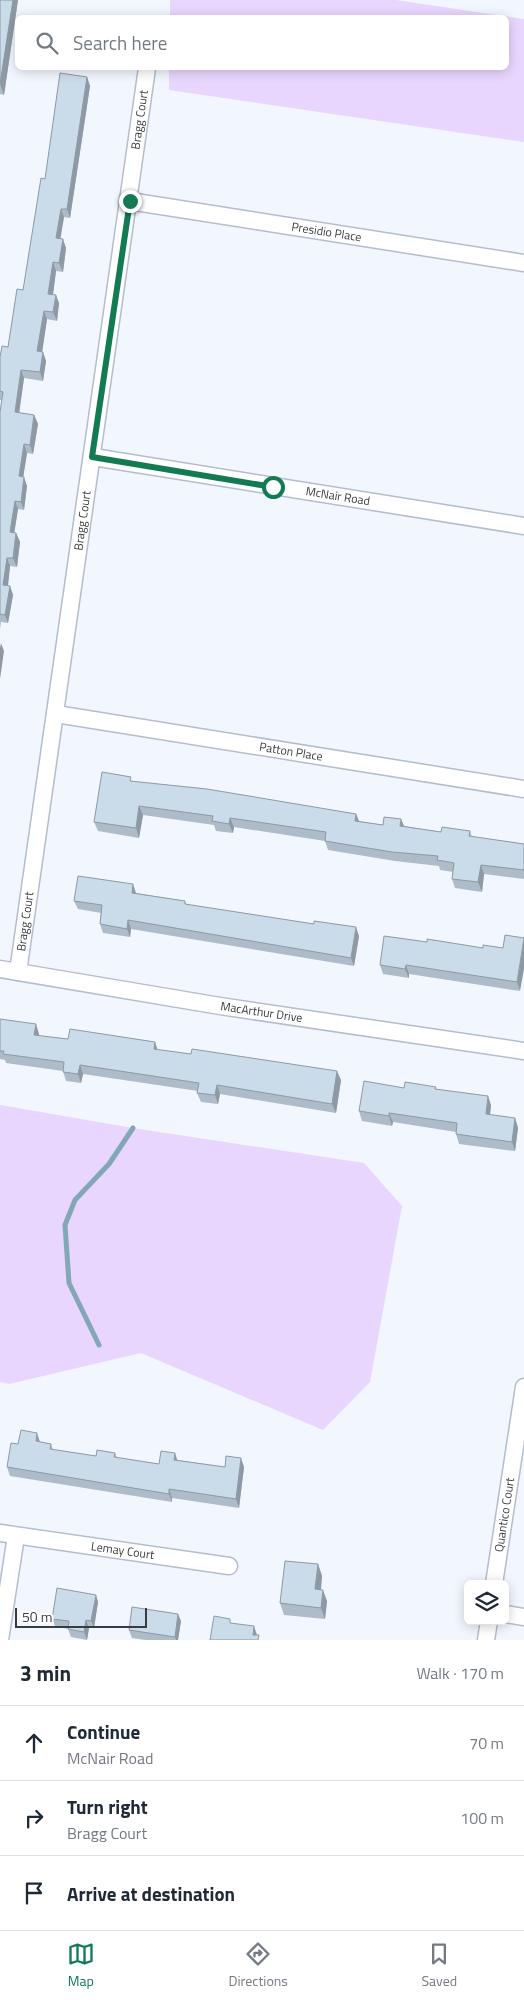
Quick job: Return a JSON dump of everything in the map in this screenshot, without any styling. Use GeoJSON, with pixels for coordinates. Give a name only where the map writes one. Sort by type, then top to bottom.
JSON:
{"type":"FeatureCollection","features":[{"type":"Feature","properties":{"kind":"street","name":"Bragg Court"},"geometry":{"type":"LineString","coordinates":[[18,972],[130,201],[147,70]]}},
{"type":"Feature","properties":{"kind":"street","name":"Presidio Place"},"geometry":{"type":"LineString","coordinates":[[130,201],[524,263]]}},
{"type":"Feature","properties":{"kind":"street","name":"McNair Road"},"geometry":{"type":"LineString","coordinates":[[92,457],[524,526]]}},
{"type":"Feature","properties":{"kind":"street","name":"Patton Place"},"geometry":{"type":"LineString","coordinates":[[56,714],[524,789]]}},
{"type":"Feature","properties":{"kind":"street","name":"MacArthur Drive"},"geometry":{"type":"LineString","coordinates":[[0,969],[220,1006],[524,1051]]}},
{"type":"Feature","properties":{"kind":"street","name":"Quantico Court"},"geometry":{"type":"LineString","coordinates":[[495,1580],[524,1388]]}},
{"type":"Feature","properties":{"kind":"street","name":"Lemay Court"},"geometry":{"type":"LineString","coordinates":[[0,1533],[229,1566]]}},
{"type":"Feature","properties":{"kind":"street"},"geometry":{"type":"LineString","coordinates":[[0,1640],[16,1536]]}},
{"type":"Feature","properties":{"kind":"street"},"geometry":{"type":"LineString","coordinates":[[509,1614],[524,1616]]}},
{"type":"Feature","properties":{"kind":"street"},"geometry":{"type":"LineString","coordinates":[[486,1640],[488,1625]]}},
{"type":"Feature","properties":{"kind":"shaded area"},"geometry":{"type":"Polygon","coordinates":[[[170,0],[396,0],[497,15],[170,15],[170,0]]]}},
{"type":"Feature","properties":{"kind":"shaded area"},"geometry":{"type":"Polygon","coordinates":[[[509,17],[524,19],[524,142],[169,90],[169,70],[509,70],[509,17]]]}},
{"type":"Feature","properties":{"kind":"shaded area"},"geometry":{"type":"Polygon","coordinates":[[[0,1105],[133,1128],[364,1163],[402,1206],[370,1382],[323,1430],[141,1353],[9,1384],[0,1382],[0,1105]]]}},
{"type":"Feature","properties":{"kind":"building"},"geometry":{"type":"Polygon","coordinates":[[[0,0],[13,0],[0,84],[0,0]]]}},
{"type":"Feature","properties":{"kind":"building"},"geometry":{"type":"Polygon","coordinates":[[[60,73],[87,77],[67,209],[61,209],[56,238],[63,239],[59,263],[53,262],[48,294],[56,295],[53,312],[44,311],[37,351],[43,352],[40,372],[21,370],[15,412],[34,415],[30,445],[24,444],[19,476],[24,477],[21,502],[15,501],[10,532],[16,533],[13,558],[7,558],[3,585],[10,586],[5,615],[0,614],[0,412],[3,392],[0,391],[0,357],[2,346],[8,347],[17,289],[23,290],[41,178],[45,179],[60,73]]]}},
{"type":"Feature","properties":{"kind":"building"},"geometry":{"type":"Polygon","coordinates":[[[102,772],[131,777],[130,781],[207,789],[356,814],[355,821],[383,825],[384,817],[401,819],[400,826],[441,832],[442,827],[470,831],[469,836],[524,844],[524,870],[481,865],[478,882],[452,879],[454,863],[437,860],[438,856],[392,852],[325,841],[326,832],[230,818],[229,824],[212,821],[213,816],[139,806],[136,828],[94,822],[102,772]]]}},
{"type":"Feature","properties":{"kind":"building"},"geometry":{"type":"Polygon","coordinates":[[[78,876],[133,884],[132,893],[185,901],[185,904],[314,924],[314,921],[356,927],[351,958],[128,920],[127,929],[100,924],[102,905],[74,901],[78,876]]]}},
{"type":"Feature","properties":{"kind":"building"},"geometry":{"type":"Polygon","coordinates":[[[505,935],[524,938],[517,982],[406,965],[405,969],[380,965],[384,936],[427,942],[427,939],[483,948],[483,945],[503,948],[505,935]]]}},
{"type":"Feature","properties":{"kind":"building"},"geometry":{"type":"Polygon","coordinates":[[[0,1019],[36,1024],[34,1035],[68,1039],[70,1029],[155,1042],[154,1049],[191,1054],[192,1049],[337,1071],[332,1104],[217,1085],[215,1095],[197,1093],[199,1083],[80,1065],[78,1074],[63,1072],[64,1062],[3,1054],[4,1051],[0,1051],[0,1019]]]}},
{"type":"Feature","properties":{"kind":"building"},"geometry":{"type":"Polygon","coordinates":[[[364,1081],[404,1088],[405,1082],[436,1087],[435,1089],[488,1096],[486,1114],[515,1118],[512,1142],[456,1134],[457,1123],[389,1113],[389,1116],[359,1111],[364,1081]]]}},
{"type":"Feature","properties":{"kind":"building"},"geometry":{"type":"Polygon","coordinates":[[[21,1430],[37,1433],[36,1441],[51,1444],[50,1449],[96,1456],[97,1450],[115,1453],[114,1457],[159,1464],[161,1451],[175,1453],[174,1460],[225,1467],[226,1456],[241,1458],[236,1499],[169,1489],[169,1494],[7,1467],[11,1443],[18,1444],[21,1430]]]}},
{"type":"Feature","properties":{"kind":"building"},"geometry":{"type":"Polygon","coordinates":[[[285,1561],[318,1564],[315,1589],[323,1590],[321,1608],[280,1603],[285,1561]]]}},
{"type":"Feature","properties":{"kind":"building"},"geometry":{"type":"Polygon","coordinates":[[[57,1588],[96,1595],[91,1621],[86,1620],[84,1632],[68,1629],[69,1621],[52,1619],[57,1588]]]}},
{"type":"Feature","properties":{"kind":"building"},"geometry":{"type":"Polygon","coordinates":[[[132,1607],[178,1614],[175,1637],[129,1630],[132,1607]]]}},
{"type":"Feature","properties":{"kind":"building"},"geometry":{"type":"Polygon","coordinates":[[[214,1616],[230,1619],[230,1623],[254,1626],[253,1635],[259,1635],[258,1640],[210,1640],[214,1616]]]}},
{"type":"Feature","properties":{"kind":"waterway"},"geometry":{"type":"LineString","coordinates":[[99,1345],[69,1283],[65,1225],[75,1200],[109,1164],[133,1128]]}},
{"type":"Feature","properties":{"kind":"route"},"geometry":{"type":"LineString","coordinates":[[130,201],[92,457],[273,487]]}}]}
